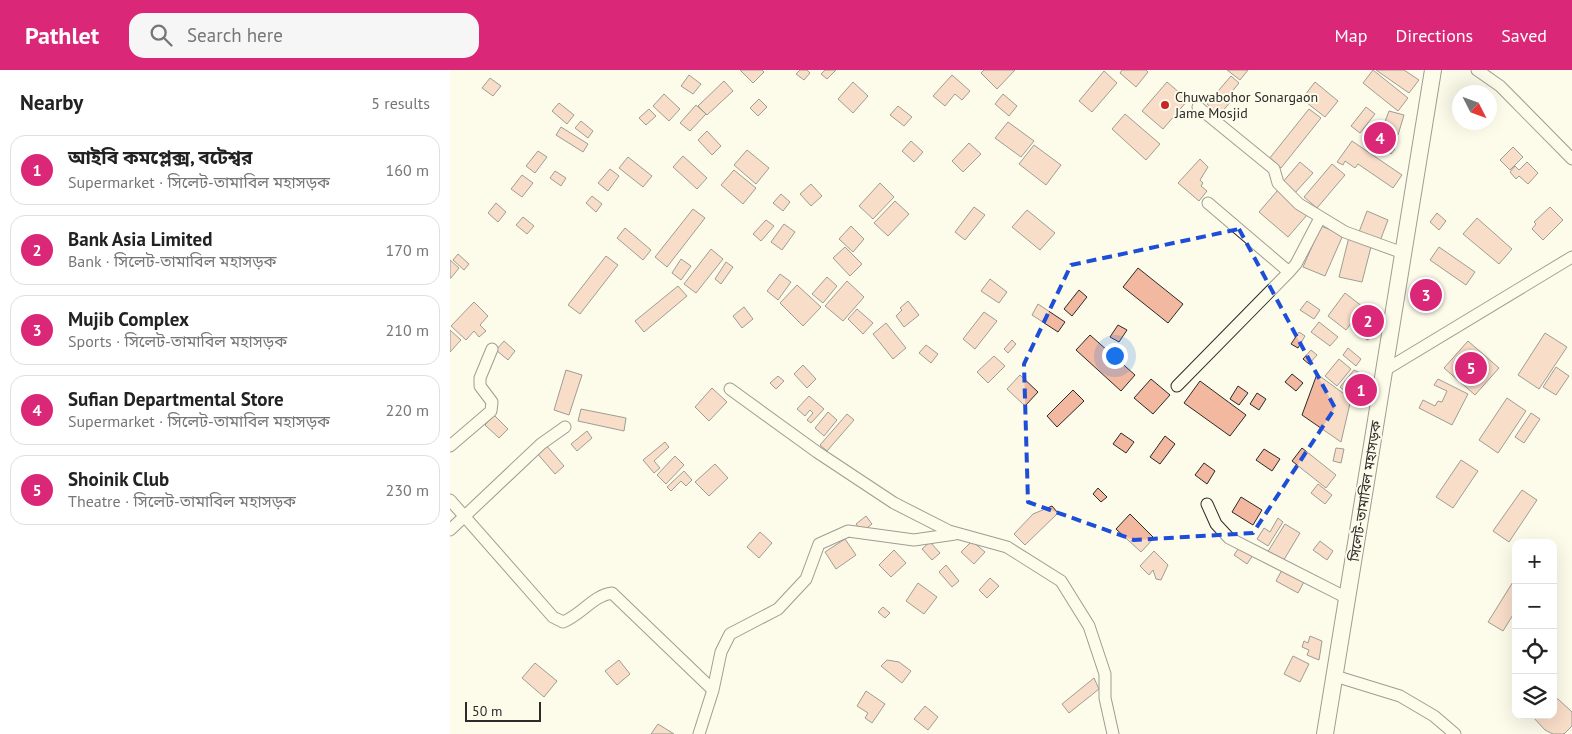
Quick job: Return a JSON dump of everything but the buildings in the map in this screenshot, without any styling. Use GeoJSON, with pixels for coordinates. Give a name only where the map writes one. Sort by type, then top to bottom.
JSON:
{"type":"FeatureCollection","features":[{"type":"Feature","properties":{"kind":"highway","name":"সিলেট-তামাবিল মহাসড়ক"},"geometry":{"type":"LineString","coordinates":[[1325,734],[1433,70]]}},
{"type":"Feature","properties":{"kind":"street"},"geometry":{"type":"LineString","coordinates":[[1477,70],[1500,86],[1572,159]]}},
{"type":"Feature","properties":{"kind":"street"},"geometry":{"type":"LineString","coordinates":[[1198,107],[1274,169],[1278,183],[1299,204],[1320,218],[1365,241],[1403,252]]}},
{"type":"Feature","properties":{"kind":"street"},"geometry":{"type":"LineString","coordinates":[[1208,203],[1289,272]]}},
{"type":"Feature","properties":{"kind":"street"},"geometry":{"type":"LineString","coordinates":[[1176,386],[1296,264],[1320,218]]}},
{"type":"Feature","properties":{"kind":"street"},"geometry":{"type":"LineString","coordinates":[[1385,370],[1572,257]]}},
{"type":"Feature","properties":{"kind":"street"},"geometry":{"type":"LineString","coordinates":[[450,446],[491,411],[492,402],[480,386],[480,378],[492,350]]}},
{"type":"Feature","properties":{"kind":"street"},"geometry":{"type":"LineString","coordinates":[[730,389],[818,452],[894,503],[957,533],[1007,548],[1061,581],[1089,626],[1105,674],[1105,698],[1113,734]]}},
{"type":"Feature","properties":{"kind":"street"},"geometry":{"type":"LineString","coordinates":[[450,530],[541,444],[565,427]]}},
{"type":"Feature","properties":{"kind":"street"},"geometry":{"type":"LineString","coordinates":[[450,500],[553,617],[563,622],[576,617],[603,594],[612,593],[713,690]]}},
{"type":"Feature","properties":{"kind":"street"},"geometry":{"type":"LineString","coordinates":[[1207,504],[1216,524],[1229,538],[1348,598]]}},
{"type":"Feature","properties":{"kind":"street"},"geometry":{"type":"LineString","coordinates":[[699,734],[713,690],[721,652],[730,634],[778,608],[806,578],[819,544],[848,531],[914,540],[957,533]]}},
{"type":"Feature","properties":{"kind":"street"},"geometry":{"type":"LineString","coordinates":[[1335,676],[1400,696],[1434,716],[1455,734]]}},
{"type":"Feature","properties":{"kind":"highlighted area"},"geometry":{"type":"Polygon","coordinates":[[[1239,229],[1335,408],[1253,533],[1134,540],[1028,502],[1024,364],[1071,265],[1239,229]]]}},
{"type":"Feature","properties":{"kind":"place","name":"Chuwabohor Sonargaon Jame Mosjid"},"geometry":{"type":"Point","coordinates":[1165,105]}},
{"type":"Feature","properties":{"kind":"place","name":"Sufian Departmental Store"},"geometry":{"type":"Point","coordinates":[1380,138]}},
{"type":"Feature","properties":{"kind":"place","name":"Mujib Complex"},"geometry":{"type":"Point","coordinates":[1426,295]}},
{"type":"Feature","properties":{"kind":"place","name":"Bank Asia Limited"},"geometry":{"type":"Point","coordinates":[1368,321]}},
{"type":"Feature","properties":{"kind":"place","name":"Shoinik Club"},"geometry":{"type":"Point","coordinates":[1471,368]}},
{"type":"Feature","properties":{"kind":"place","name":"আইবি কমপ্লেক্স, বটেশ্বর"},"geometry":{"type":"Point","coordinates":[1361,390]}}]}
